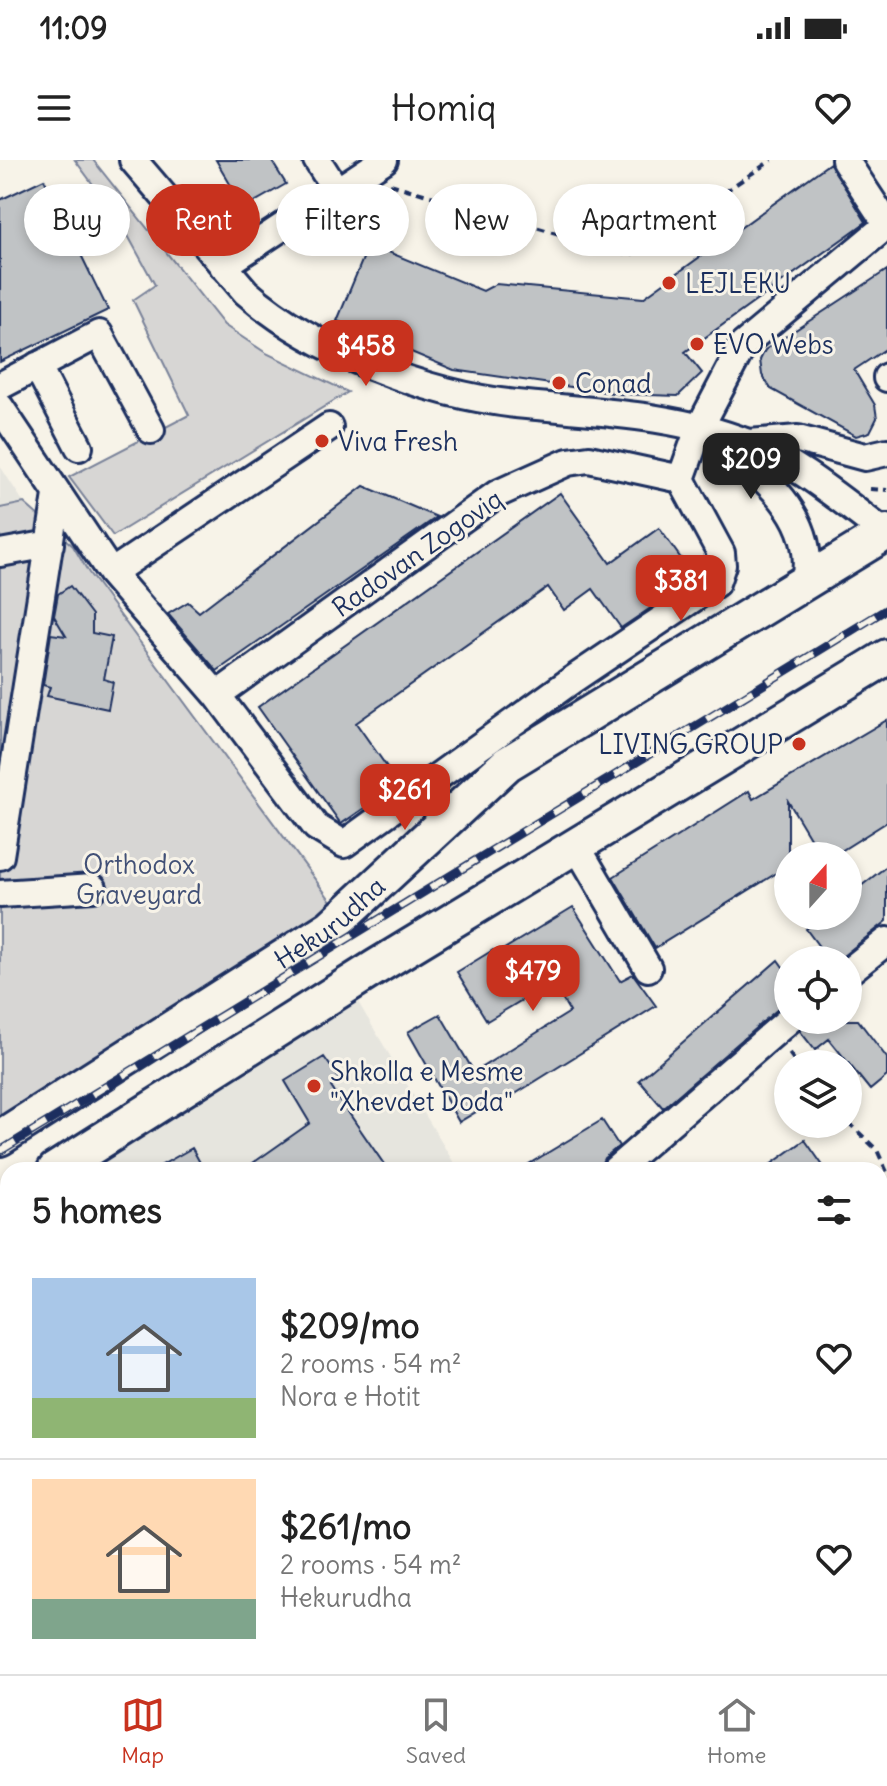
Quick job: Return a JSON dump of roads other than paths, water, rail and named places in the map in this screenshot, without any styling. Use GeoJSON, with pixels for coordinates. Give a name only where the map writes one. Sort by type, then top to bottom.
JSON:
{"type":"FeatureCollection","features":[{"type":"Feature","properties":{"kind":"main road","name":"Hekurudha"},"geometry":{"type":"LineString","coordinates":[[0,1138],[331,927],[507,764],[886,532]]}},
{"type":"Feature","properties":{"kind":"main road"},"geometry":{"type":"LineString","coordinates":[[68,1162],[576,845],[887,657]]}},
{"type":"Feature","properties":{"kind":"street"},"geometry":{"type":"LineString","coordinates":[[133,160],[223,266],[267,310],[320,344],[425,384],[513,403],[605,410],[699,429],[749,443],[782,460],[886,532]]}},
{"type":"Feature","properties":{"kind":"street"},"geometry":{"type":"LineString","coordinates":[[317,160],[332,184]]}},
{"type":"Feature","properties":{"kind":"street"},"geometry":{"type":"LineString","coordinates":[[346,184],[384,160]]}},
{"type":"Feature","properties":{"kind":"street"},"geometry":{"type":"LineString","coordinates":[[0,407],[111,573],[217,695],[316,827],[344,844],[572,680],[716,583],[722,565],[721,553],[681,479],[699,429],[743,345],[887,225],[845,160]]}},
{"type":"Feature","properties":{"kind":"street"},"geometry":{"type":"LineString","coordinates":[[223,266],[276,230]]}},
{"type":"Feature","properties":{"kind":"street"},"geometry":{"type":"LineString","coordinates":[[0,386],[99,334],[151,430]]}},
{"type":"Feature","properties":{"kind":"street"},"geometry":{"type":"LineString","coordinates":[[37,366],[79,447]]}},
{"type":"Feature","properties":{"kind":"street"},"geometry":{"type":"LineString","coordinates":[[111,573],[329,427]]}},
{"type":"Feature","properties":{"kind":"street"},"geometry":{"type":"LineString","coordinates":[[699,429],[775,488],[795,517],[804,541],[808,565],[805,581]]}},
{"type":"Feature","properties":{"kind":"street"},"geometry":{"type":"LineString","coordinates":[[749,443],[798,439],[865,457],[887,452]]}},
{"type":"Feature","properties":{"kind":"street","name":"Radovan Zogoviq"},"geometry":{"type":"LineString","coordinates":[[217,695],[497,494],[568,462],[589,459],[681,479]]}},
{"type":"Feature","properties":{"kind":"street"},"geometry":{"type":"LineString","coordinates":[[0,856],[57,495]]}},
{"type":"Feature","properties":{"kind":"street"},"geometry":{"type":"LineString","coordinates":[[0,553],[50,544]]}},
{"type":"Feature","properties":{"kind":"street"},"geometry":{"type":"LineString","coordinates":[[576,845],[648,968]]}},
{"type":"Feature","properties":{"kind":"street"},"geometry":{"type":"LineString","coordinates":[[0,894],[93,888]]}},
{"type":"Feature","properties":{"kind":"street"},"geometry":{"type":"LineString","coordinates":[[862,961],[887,941]]}},
{"type":"Feature","properties":{"kind":"street"},"geometry":{"type":"LineString","coordinates":[[624,1162],[774,1033]]}},
{"type":"Feature","properties":{"kind":"railway"},"geometry":{"type":"LineString","coordinates":[[0,1151],[887,609]]}},
{"type":"Feature","properties":{"kind":"place","name":"LEJLEKU"},"geometry":{"type":"Point","coordinates":[669,283]}},
{"type":"Feature","properties":{"kind":"place","name":"EVO Webs"},"geometry":{"type":"Point","coordinates":[697,344]}},
{"type":"Feature","properties":{"kind":"place","name":"Conad"},"geometry":{"type":"Point","coordinates":[559,383]}},
{"type":"Feature","properties":{"kind":"place","name":"Viva Fresh"},"geometry":{"type":"Point","coordinates":[322,441]}},
{"type":"Feature","properties":{"kind":"place","name":"LIVING GROUP"},"geometry":{"type":"Point","coordinates":[799,744]}},
{"type":"Feature","properties":{"kind":"place","name":"Shkolla e Mesme \"Xhevdet Doda\""},"geometry":{"type":"Point","coordinates":[314,1086]}},
{"type":"Feature","properties":{"kind":"park label","name":"Orthodox Graveyard"},"geometry":{"type":"Point","coordinates":[139,879]}}]}
